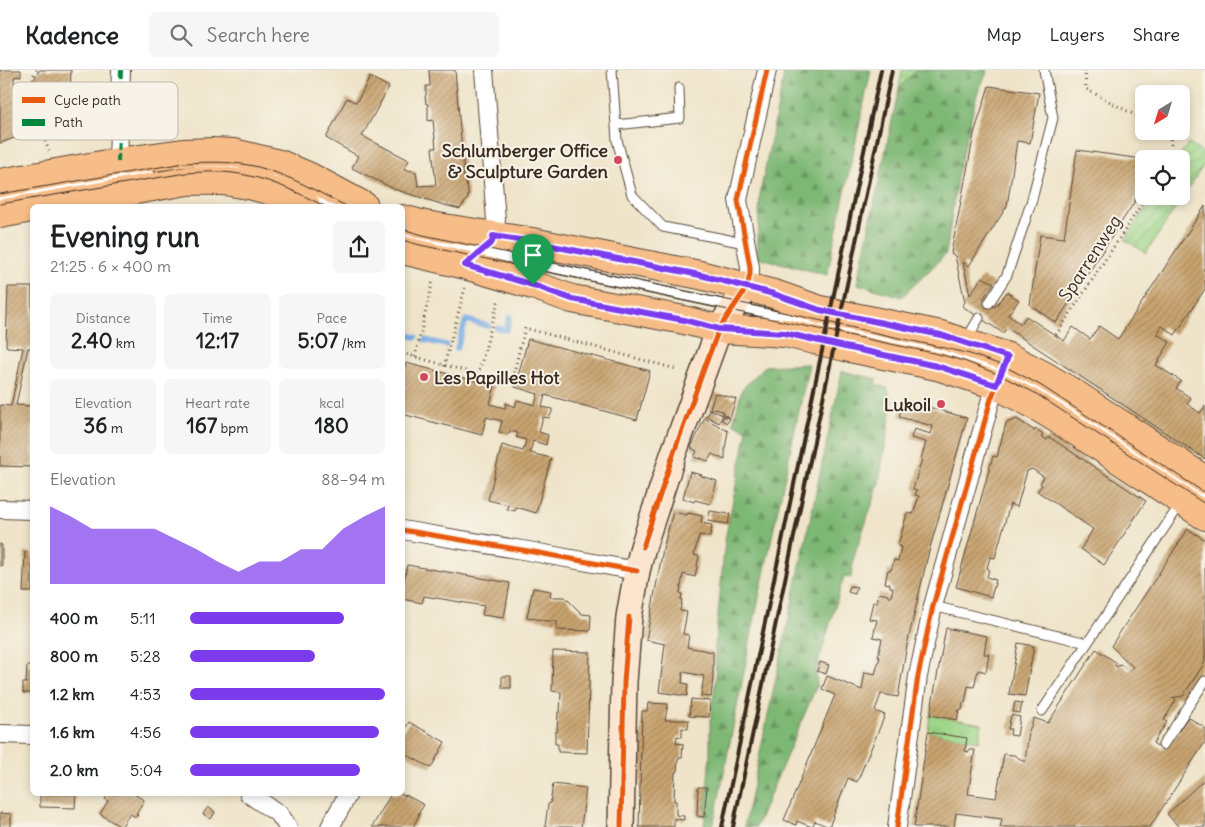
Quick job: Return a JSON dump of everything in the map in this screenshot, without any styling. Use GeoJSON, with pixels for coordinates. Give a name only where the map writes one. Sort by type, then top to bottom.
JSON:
{"type":"FeatureCollection","features":[{"type":"Feature","properties":{"kind":"main road"},"geometry":{"type":"LineString","coordinates":[[0,182],[183,153],[234,153],[280,164],[310,177],[360,204]]}},
{"type":"Feature","properties":{"kind":"main road"},"geometry":{"type":"LineString","coordinates":[[56,204],[187,181],[231,182],[271,191],[301,204]]}},
{"type":"Feature","properties":{"kind":"main road"},"geometry":{"type":"LineString","coordinates":[[0,214],[30,208]]}},
{"type":"Feature","properties":{"kind":"main road"},"geometry":{"type":"LineString","coordinates":[[405,220],[425,226],[476,261],[572,299],[684,320],[719,329],[785,333],[845,347],[945,344],[1002,371],[1031,403],[1194,500],[1205,516]]}},
{"type":"Feature","properties":{"kind":"main road"},"geometry":{"type":"LineString","coordinates":[[405,250],[476,261],[532,242],[700,275],[740,297],[787,298],[820,310],[945,344],[1002,371],[1045,376],[1205,480]]}},
{"type":"Feature","properties":{"kind":"street"},"geometry":{"type":"LineString","coordinates":[[476,261],[496,220],[484,70]]}},
{"type":"Feature","properties":{"kind":"street"},"geometry":{"type":"LineString","coordinates":[[620,827],[624,682],[630,610],[637,572],[643,547],[673,454],[719,329],[740,297],[750,274],[738,200],[767,70]]}},
{"type":"Feature","properties":{"kind":"street"},"geometry":{"type":"LineString","coordinates":[[118,162],[119,140]]}},
{"type":"Feature","properties":{"kind":"street"},"geometry":{"type":"LineString","coordinates":[[897,827],[918,676],[933,606],[1002,371]]}},
{"type":"Feature","properties":{"kind":"street"},"geometry":{"type":"LineString","coordinates":[[0,510],[30,510]]}},
{"type":"Feature","properties":{"kind":"street"},"geometry":{"type":"LineString","coordinates":[[405,530],[637,572]]}},
{"type":"Feature","properties":{"kind":"street"},"geometry":{"type":"LineString","coordinates":[[0,734],[30,736]]}},
{"type":"Feature","properties":{"kind":"street"},"geometry":{"type":"LineString","coordinates":[[252,796],[279,814],[288,827]]}},
{"type":"Feature","properties":{"kind":"street"},"geometry":{"type":"LineString","coordinates":[[330,827],[347,796]]}},
{"type":"Feature","properties":{"kind":"lane"},"geometry":{"type":"LineString","coordinates":[[612,70],[617,140],[632,195],[663,227],[745,243]]}},
{"type":"Feature","properties":{"kind":"lane"},"geometry":{"type":"LineString","coordinates":[[989,303],[1007,275],[1031,203],[1053,118],[1044,70]]}},
{"type":"Feature","properties":{"kind":"lane"},"geometry":{"type":"LineString","coordinates":[[616,125],[680,118],[678,88]]}},
{"type":"Feature","properties":{"kind":"lane"},"geometry":{"type":"LineString","coordinates":[[185,168],[232,168],[256,172],[304,190],[331,204]]}},
{"type":"Feature","properties":{"kind":"lane"},"geometry":{"type":"LineString","coordinates":[[0,199],[156,173]]}},
{"type":"Feature","properties":{"kind":"lane"},"geometry":{"type":"LineString","coordinates":[[405,236],[422,240],[476,261]]}},
{"type":"Feature","properties":{"kind":"lane"},"geometry":{"type":"LineString","coordinates":[[945,344],[979,318]]}},
{"type":"Feature","properties":{"kind":"lane"},"geometry":{"type":"LineString","coordinates":[[1042,711],[1087,643],[1194,500]]}},
{"type":"Feature","properties":{"kind":"lane"},"geometry":{"type":"LineString","coordinates":[[933,606],[1087,643]]}},
{"type":"Feature","properties":{"kind":"lane"},"geometry":{"type":"LineString","coordinates":[[1163,745],[1205,681]]}},
{"type":"Feature","properties":{"kind":"path"},"geometry":{"type":"LineString","coordinates":[[33,82],[33,76],[37,70]]}},
{"type":"Feature","properties":{"kind":"path"},"geometry":{"type":"LineString","coordinates":[[1085,70],[1086,89],[1135,115]]}},
{"type":"Feature","properties":{"kind":"path"},"geometry":{"type":"LineString","coordinates":[[45,140],[58,173]]}},
{"type":"Feature","properties":{"kind":"path"},"geometry":{"type":"LineString","coordinates":[[444,366],[476,261]]}},
{"type":"Feature","properties":{"kind":"path"},"geometry":{"type":"LineString","coordinates":[[414,357],[433,281]]}},
{"type":"Feature","properties":{"kind":"path"},"geometry":{"type":"LineString","coordinates":[[478,375],[500,298]]}},
{"type":"Feature","properties":{"kind":"path"},"geometry":{"type":"LineString","coordinates":[[405,354],[510,384],[525,328],[676,369]]}},
{"type":"Feature","properties":{"kind":"green space"},"geometry":{"type":"Polygon","coordinates":[[[785,70],[871,70],[827,275],[757,257],[760,194],[785,70]]]}},
{"type":"Feature","properties":{"kind":"green space"},"geometry":{"type":"Polygon","coordinates":[[[902,70],[917,70],[899,88],[902,70]]]}},
{"type":"Feature","properties":{"kind":"green space"},"geometry":{"type":"Polygon","coordinates":[[[917,70],[988,70],[977,94],[958,172],[946,254],[902,297],[857,284],[899,88],[917,70]]]}},
{"type":"Feature","properties":{"kind":"green space"},"geometry":{"type":"Polygon","coordinates":[[[1188,143],[1205,155],[1205,163],[1190,186],[1190,150],[1184,150],[1188,143]]]}},
{"type":"Feature","properties":{"kind":"green space"},"geometry":{"type":"Polygon","coordinates":[[[1148,205],[1177,205],[1146,253],[1125,240],[1148,205]]]}},
{"type":"Feature","properties":{"kind":"green space"},"geometry":{"type":"Polygon","coordinates":[[[809,364],[758,602],[713,827],[704,827],[710,755],[710,721],[716,678],[715,647],[725,540],[747,430],[733,423],[742,389],[765,366],[809,364]]]}},
{"type":"Feature","properties":{"kind":"green space"},"geometry":{"type":"Polygon","coordinates":[[[842,371],[877,379],[876,385],[888,388],[890,398],[893,401],[878,487],[854,557],[851,578],[844,576],[816,671],[817,685],[756,827],[744,827],[842,371]]]}},
{"type":"Feature","properties":{"kind":"green space"},"geometry":{"type":"Polygon","coordinates":[[[930,715],[982,724],[979,741],[928,732],[930,715]]]}},
{"type":"Feature","properties":{"kind":"building"},"geometry":{"type":"Polygon","coordinates":[[[0,70],[21,70],[21,76],[14,77],[14,82],[12,82],[12,139],[0,143],[0,70]]]}},
{"type":"Feature","properties":{"kind":"building"},"geometry":{"type":"Polygon","coordinates":[[[40,70],[71,70],[71,82],[35,82],[35,77],[40,70]]]}},
{"type":"Feature","properties":{"kind":"building"},"geometry":{"type":"Polygon","coordinates":[[[429,70],[455,70],[463,174],[468,190],[468,198],[460,209],[394,189],[352,168],[358,156],[326,138],[347,98],[357,102],[370,77],[389,87],[362,136],[409,160],[404,169],[416,172],[418,186],[436,185],[432,148],[436,148],[433,120],[428,121],[428,104],[426,104],[425,96],[426,86],[430,86],[429,70]]]}},
{"type":"Feature","properties":{"kind":"building"},"geometry":{"type":"Polygon","coordinates":[[[989,86],[1039,93],[1030,143],[1017,141],[1007,206],[969,266],[963,262],[970,295],[982,277],[994,283],[983,299],[995,307],[1007,292],[1019,300],[1008,315],[1021,324],[1026,316],[1064,341],[1073,327],[1090,339],[1099,326],[1118,339],[1205,206],[1205,266],[1203,270],[1205,271],[1205,289],[1175,335],[1162,326],[1157,334],[1170,342],[1156,365],[1181,381],[1176,388],[1191,398],[1187,404],[1200,413],[1205,406],[1205,459],[1007,328],[1003,333],[962,306],[965,302],[955,256],[951,253],[974,134],[989,86]]]}},
{"type":"Feature","properties":{"kind":"building"},"geometry":{"type":"Polygon","coordinates":[[[1077,150],[1135,158],[1135,201],[1056,323],[1030,305],[1040,235],[1064,238],[1077,150]]]}},
{"type":"Feature","properties":{"kind":"building"},"geometry":{"type":"Polygon","coordinates":[[[8,287],[30,287],[30,348],[28,348],[16,405],[30,406],[30,467],[0,466],[0,405],[11,406],[23,348],[6,346],[8,287]]]}},
{"type":"Feature","properties":{"kind":"building"},"geometry":{"type":"Polygon","coordinates":[[[528,339],[650,371],[637,420],[545,395],[542,407],[552,409],[552,412],[549,418],[543,417],[539,432],[548,435],[546,445],[533,441],[530,453],[551,458],[536,513],[516,507],[515,511],[507,509],[508,505],[488,500],[502,445],[523,451],[526,440],[516,437],[518,433],[510,431],[509,434],[506,434],[499,432],[502,421],[486,417],[482,435],[405,415],[406,363],[495,386],[490,404],[505,408],[506,403],[515,407],[517,400],[535,405],[538,394],[515,387],[528,339]]]}},
{"type":"Feature","properties":{"kind":"building"},"geometry":{"type":"Polygon","coordinates":[[[715,393],[736,399],[730,418],[723,414],[723,411],[710,408],[715,393]]]}},
{"type":"Feature","properties":{"kind":"building"},"geometry":{"type":"Polygon","coordinates":[[[904,400],[967,418],[928,555],[907,645],[898,697],[881,694],[875,711],[885,715],[857,782],[848,778],[829,827],[815,821],[812,827],[797,821],[796,825],[784,820],[835,695],[822,689],[827,676],[862,690],[865,672],[875,674],[880,657],[878,657],[882,639],[873,637],[877,620],[869,619],[873,602],[877,602],[879,593],[891,597],[893,588],[890,587],[890,584],[885,583],[888,570],[891,570],[894,560],[898,561],[901,547],[898,546],[907,513],[913,514],[919,496],[915,495],[917,490],[913,489],[926,442],[911,438],[914,429],[931,434],[933,426],[899,417],[904,400]]]}},
{"type":"Feature","properties":{"kind":"building"},"geometry":{"type":"Polygon","coordinates":[[[709,409],[723,415],[719,423],[708,417],[706,419],[728,431],[725,460],[712,454],[708,461],[694,457],[697,451],[691,448],[706,415],[710,411],[709,409]]]}},
{"type":"Feature","properties":{"kind":"building"},"geometry":{"type":"Polygon","coordinates":[[[724,416],[730,419],[727,423],[722,420],[724,416]]]}},
{"type":"Feature","properties":{"kind":"building"},"geometry":{"type":"Polygon","coordinates":[[[1017,419],[1035,431],[1036,429],[1047,440],[1049,437],[1146,501],[1104,565],[1081,549],[1093,529],[1037,491],[1042,485],[1040,483],[1044,477],[1032,469],[1027,471],[1017,507],[1010,504],[995,558],[990,557],[987,577],[996,580],[991,597],[956,587],[993,456],[997,457],[1006,423],[1017,419]]]}},
{"type":"Feature","properties":{"kind":"building"},"geometry":{"type":"Polygon","coordinates":[[[690,472],[717,481],[710,504],[695,500],[694,502],[683,498],[690,472]]]}},
{"type":"Feature","properties":{"kind":"building"},"geometry":{"type":"Polygon","coordinates":[[[710,511],[730,514],[728,524],[708,521],[710,511]]]}},
{"type":"Feature","properties":{"kind":"building"},"geometry":{"type":"Polygon","coordinates":[[[673,512],[702,516],[701,523],[712,525],[710,537],[699,535],[694,555],[699,556],[695,577],[683,574],[680,593],[682,594],[682,600],[680,611],[687,612],[683,634],[689,635],[687,647],[713,652],[711,697],[701,696],[704,676],[683,672],[682,683],[688,684],[687,696],[659,692],[665,644],[646,640],[663,549],[673,512]]]}},
{"type":"Feature","properties":{"kind":"building"},"geometry":{"type":"Polygon","coordinates":[[[1188,529],[1205,540],[1205,662],[1183,696],[1172,698],[1176,700],[1164,720],[1167,722],[1153,743],[1163,750],[1170,741],[1172,742],[1188,717],[1205,728],[1205,742],[1150,827],[1000,827],[1002,819],[956,813],[954,827],[914,827],[928,732],[967,738],[965,751],[975,750],[968,794],[996,798],[1004,754],[1014,755],[1025,762],[1029,731],[1034,718],[1048,723],[1096,649],[1117,663],[1115,666],[1117,667],[1120,664],[1130,671],[1133,667],[1111,646],[1188,529]]]}},
{"type":"Feature","properties":{"kind":"building"},"geometry":{"type":"Polygon","coordinates":[[[0,544],[2,545],[2,566],[0,566],[0,544]]]}},
{"type":"Feature","properties":{"kind":"building"},"geometry":{"type":"Polygon","coordinates":[[[25,552],[30,553],[30,592],[23,592],[25,552]]]}},
{"type":"Feature","properties":{"kind":"building"},"geometry":{"type":"Polygon","coordinates":[[[407,565],[510,583],[504,618],[482,615],[484,606],[424,596],[422,603],[405,600],[407,565]]]}},
{"type":"Feature","properties":{"kind":"building"},"geometry":{"type":"Polygon","coordinates":[[[850,586],[857,587],[855,594],[848,592],[850,586]]]}},
{"type":"Feature","properties":{"kind":"building"},"geometry":{"type":"Polygon","coordinates":[[[533,588],[551,591],[550,597],[565,597],[582,614],[591,615],[590,631],[557,630],[557,621],[527,617],[533,588]]]}},
{"type":"Feature","properties":{"kind":"building"},"geometry":{"type":"Polygon","coordinates":[[[946,628],[987,636],[984,654],[989,654],[986,672],[978,670],[974,687],[968,686],[965,703],[963,702],[962,710],[959,710],[957,720],[930,715],[946,628]]]}},
{"type":"Feature","properties":{"kind":"building"},"geometry":{"type":"Polygon","coordinates":[[[1018,643],[1034,646],[1025,696],[1009,694],[1018,643]]]}},
{"type":"Feature","properties":{"kind":"building"},"geometry":{"type":"Polygon","coordinates":[[[553,651],[590,652],[587,753],[558,752],[558,744],[555,744],[561,692],[552,691],[553,651]]]}},
{"type":"Feature","properties":{"kind":"building"},"geometry":{"type":"Polygon","coordinates":[[[820,662],[829,665],[826,674],[817,671],[820,662]]]}},
{"type":"Feature","properties":{"kind":"building"},"geometry":{"type":"Polygon","coordinates":[[[27,666],[30,666],[30,693],[23,693],[23,683],[26,683],[27,666]]]}},
{"type":"Feature","properties":{"kind":"building"},"geometry":{"type":"Polygon","coordinates":[[[502,676],[511,676],[511,688],[502,688],[502,676]]]}},
{"type":"Feature","properties":{"kind":"building"},"geometry":{"type":"Polygon","coordinates":[[[691,699],[710,701],[709,717],[689,716],[691,699]]]}},
{"type":"Feature","properties":{"kind":"building"},"geometry":{"type":"Polygon","coordinates":[[[1015,702],[1022,703],[1020,713],[1013,712],[1015,702]]]}},
{"type":"Feature","properties":{"kind":"building"},"geometry":{"type":"Polygon","coordinates":[[[648,703],[668,704],[665,720],[689,720],[688,729],[682,728],[682,737],[677,736],[676,743],[683,744],[682,758],[678,758],[677,772],[675,772],[674,801],[676,801],[676,815],[684,816],[684,820],[674,819],[674,827],[639,827],[642,711],[647,711],[648,703]]]}},
{"type":"Feature","properties":{"kind":"building"},"geometry":{"type":"Polygon","coordinates":[[[1011,715],[1020,717],[1017,736],[1010,735],[1011,729],[1008,729],[1011,715]]]}},
{"type":"Feature","properties":{"kind":"building"},"geometry":{"type":"Polygon","coordinates":[[[409,722],[445,742],[431,768],[405,754],[405,729],[409,722]]]}},
{"type":"Feature","properties":{"kind":"building"},"geometry":{"type":"Polygon","coordinates":[[[1205,779],[1205,827],[1179,827],[1167,814],[1205,779]]]}},
{"type":"Feature","properties":{"kind":"building"},"geometry":{"type":"Polygon","coordinates":[[[553,784],[586,788],[581,827],[545,827],[553,784]]]}},
{"type":"Feature","properties":{"kind":"building"},"geometry":{"type":"Polygon","coordinates":[[[698,787],[707,787],[704,817],[697,816],[698,787]]]}},
{"type":"Feature","properties":{"kind":"building"},"geometry":{"type":"Polygon","coordinates":[[[406,795],[424,805],[413,827],[372,827],[390,796],[406,795]]]}},
{"type":"Feature","properties":{"kind":"building"},"geometry":{"type":"Polygon","coordinates":[[[40,796],[76,796],[75,808],[40,807],[40,796]]]}},
{"type":"Feature","properties":{"kind":"building"},"geometry":{"type":"Polygon","coordinates":[[[107,796],[137,796],[144,800],[136,814],[138,815],[136,817],[130,814],[121,827],[100,814],[108,801],[105,799],[107,796]]]}},
{"type":"Feature","properties":{"kind":"building"},"geometry":{"type":"Polygon","coordinates":[[[208,807],[215,812],[211,819],[203,814],[208,807]]]}},
{"type":"Feature","properties":{"kind":"building"},"geometry":{"type":"Polygon","coordinates":[[[0,813],[11,814],[11,827],[0,827],[0,813]]]}},
{"type":"Feature","properties":{"kind":"waterway"},"geometry":{"type":"LineString","coordinates":[[497,328],[506,330],[510,317]]}},
{"type":"Feature","properties":{"kind":"waterway"},"geometry":{"type":"LineString","coordinates":[[457,348],[466,320],[488,326]]}},
{"type":"Feature","properties":{"kind":"waterway"},"geometry":{"type":"LineString","coordinates":[[407,335],[416,337]]}},
{"type":"Feature","properties":{"kind":"waterway"},"geometry":{"type":"LineString","coordinates":[[425,340],[446,345]]}},
{"type":"Feature","properties":{"kind":"tram line"},"geometry":{"type":"LineString","coordinates":[[0,194],[184,163],[221,162],[249,165],[270,170],[342,204]]}},
{"type":"Feature","properties":{"kind":"tram line"},"geometry":{"type":"LineString","coordinates":[[0,204],[186,173],[215,172],[233,173],[269,181],[320,204]]}},
{"type":"Feature","properties":{"kind":"tram line"},"geometry":{"type":"LineString","coordinates":[[405,230],[967,353],[1004,366],[1040,385],[1205,493]]}},
{"type":"Feature","properties":{"kind":"tram line"},"geometry":{"type":"LineString","coordinates":[[405,241],[964,361],[1000,375],[1035,393],[1205,504]]}},
{"type":"Feature","properties":{"kind":"railway"},"geometry":{"type":"LineString","coordinates":[[722,827],[881,70]]}},
{"type":"Feature","properties":{"kind":"railway"},"geometry":{"type":"LineString","coordinates":[[733,827],[892,70]]}},
{"type":"Feature","properties":{"kind":"marked path"},"geometry":{"type":"LineString","coordinates":[[121,70],[121,82]]}},
{"type":"Feature","properties":{"kind":"marked path"},"geometry":{"type":"LineString","coordinates":[[118,162],[119,140]]}},
{"type":"Feature","properties":{"kind":"cycle path"},"geometry":{"type":"LineString","coordinates":[[643,547],[673,455],[719,329],[747,287],[750,267],[738,200],[767,70]]}},
{"type":"Feature","properties":{"kind":"cycle path"},"geometry":{"type":"LineString","coordinates":[[897,827],[918,676],[933,606],[991,399],[1008,357]]}},
{"type":"Feature","properties":{"kind":"cycle path"},"geometry":{"type":"LineString","coordinates":[[405,530],[637,571]]}},
{"type":"Feature","properties":{"kind":"cycle path"},"geometry":{"type":"LineString","coordinates":[[621,827],[624,682],[629,617]]}},
{"type":"Feature","properties":{"kind":"place","name":"Schlumberger Office & Sculpture Garden"},"geometry":{"type":"Point","coordinates":[618,160]}},
{"type":"Feature","properties":{"kind":"place","name":"Les Papilles Hot"},"geometry":{"type":"Point","coordinates":[424,377]}},
{"type":"Feature","properties":{"kind":"place","name":"Lukoil"},"geometry":{"type":"Point","coordinates":[941,404]}},
{"type":"Feature","properties":{"kind":"route"},"geometry":{"type":"LineString","coordinates":[[493,236],[532,242],[700,275],[774,294],[820,310],[941,335],[1008,357],[996,385],[937,366],[785,333],[719,329],[684,320],[572,299],[533,285],[465,265],[492,242],[493,236]]}}]}
